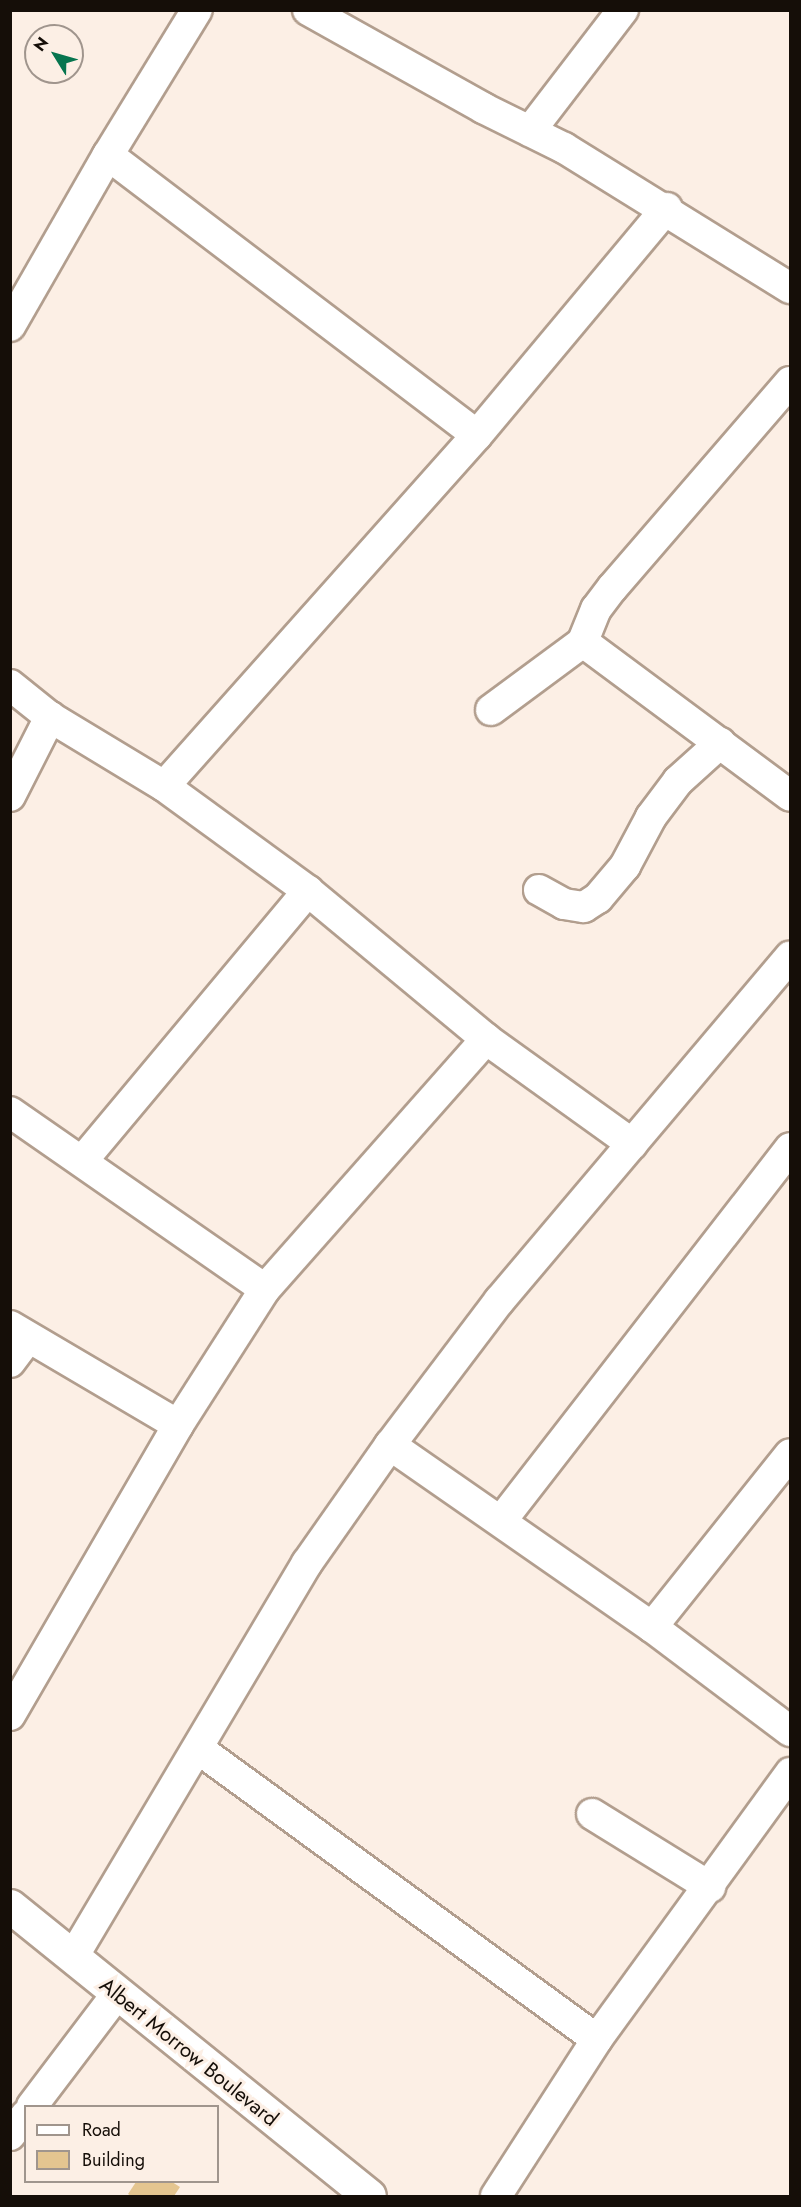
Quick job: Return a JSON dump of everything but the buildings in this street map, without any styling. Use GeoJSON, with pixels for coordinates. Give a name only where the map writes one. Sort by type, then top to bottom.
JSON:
{"type":"FeatureCollection","features":[{"type":"Feature","properties":{"kind":"main road","name":"Albert Morrow Boulevard"},"geometry":{"type":"LineString","coordinates":[[10,1906],[369,2196]]}},
{"type":"Feature","properties":{"kind":"street"},"geometry":{"type":"LineString","coordinates":[[10,326],[108,154],[197,10]]}},
{"type":"Feature","properties":{"kind":"street"},"geometry":{"type":"LineString","coordinates":[[308,10],[667,208],[790,288]]}},
{"type":"Feature","properties":{"kind":"street"},"geometry":{"type":"LineString","coordinates":[[530,131],[622,10]]}},
{"type":"Feature","properties":{"kind":"street"},"geometry":{"type":"LineString","coordinates":[[108,154],[477,435]]}},
{"type":"Feature","properties":{"kind":"street"},"geometry":{"type":"LineString","coordinates":[[164,786],[477,435],[667,208]]}},
{"type":"Feature","properties":{"kind":"street"},"geometry":{"type":"LineString","coordinates":[[491,710],[583,642],[596,609],[612,588],[790,382]]}},
{"type":"Feature","properties":{"kind":"street"},"geometry":{"type":"LineString","coordinates":[[583,642],[790,796]]}},
{"type":"Feature","properties":{"kind":"street"},"geometry":{"type":"LineString","coordinates":[[10,686],[50,717],[164,786],[308,891],[486,1039],[632,1144]]}},
{"type":"Feature","properties":{"kind":"street"},"geometry":{"type":"LineString","coordinates":[[10,795],[50,717]]}},
{"type":"Feature","properties":{"kind":"street"},"geometry":{"type":"LineString","coordinates":[[539,890],[564,904],[584,907],[598,898],[625,866],[651,817],[678,781],[720,743]]}},
{"type":"Feature","properties":{"kind":"street"},"geometry":{"type":"LineString","coordinates":[[83,1160],[308,891]]}},
{"type":"Feature","properties":{"kind":"street"},"geometry":{"type":"LineString","coordinates":[[73,1957],[200,1750],[307,1563],[390,1445],[499,1301],[790,957]]}},
{"type":"Feature","properties":{"kind":"street"},"geometry":{"type":"LineString","coordinates":[[10,1715],[178,1425],[265,1289],[486,1039]]}},
{"type":"Feature","properties":{"kind":"street"},"geometry":{"type":"LineString","coordinates":[[10,1112],[83,1160],[265,1289]]}},
{"type":"Feature","properties":{"kind":"street"},"geometry":{"type":"LineString","coordinates":[[501,1521],[790,1148]]}},
{"type":"Feature","properties":{"kind":"street"},"geometry":{"type":"LineString","coordinates":[[10,1362],[19,1332],[178,1425]]}},
{"type":"Feature","properties":{"kind":"street"},"geometry":{"type":"LineString","coordinates":[[390,1445],[652,1627],[790,1731]]}},
{"type":"Feature","properties":{"kind":"street"},"geometry":{"type":"LineString","coordinates":[[652,1627],[790,1454]]}},
{"type":"Feature","properties":{"kind":"street"},"geometry":{"type":"LineString","coordinates":[[200,1750],[597,2039]]}},
{"type":"Feature","properties":{"kind":"street"},"geometry":{"type":"LineString","coordinates":[[496,2196],[597,2039],[710,1887],[790,1773]]}},
{"type":"Feature","properties":{"kind":"street"},"geometry":{"type":"LineString","coordinates":[[592,1814],[710,1887]]}},
{"type":"Feature","properties":{"kind":"street"},"geometry":{"type":"LineString","coordinates":[[33,2105],[117,1994]]}},
{"type":"Feature","properties":{"kind":"street"},"geometry":{"type":"LineString","coordinates":[[10,2135],[24,2118]]}}]}
